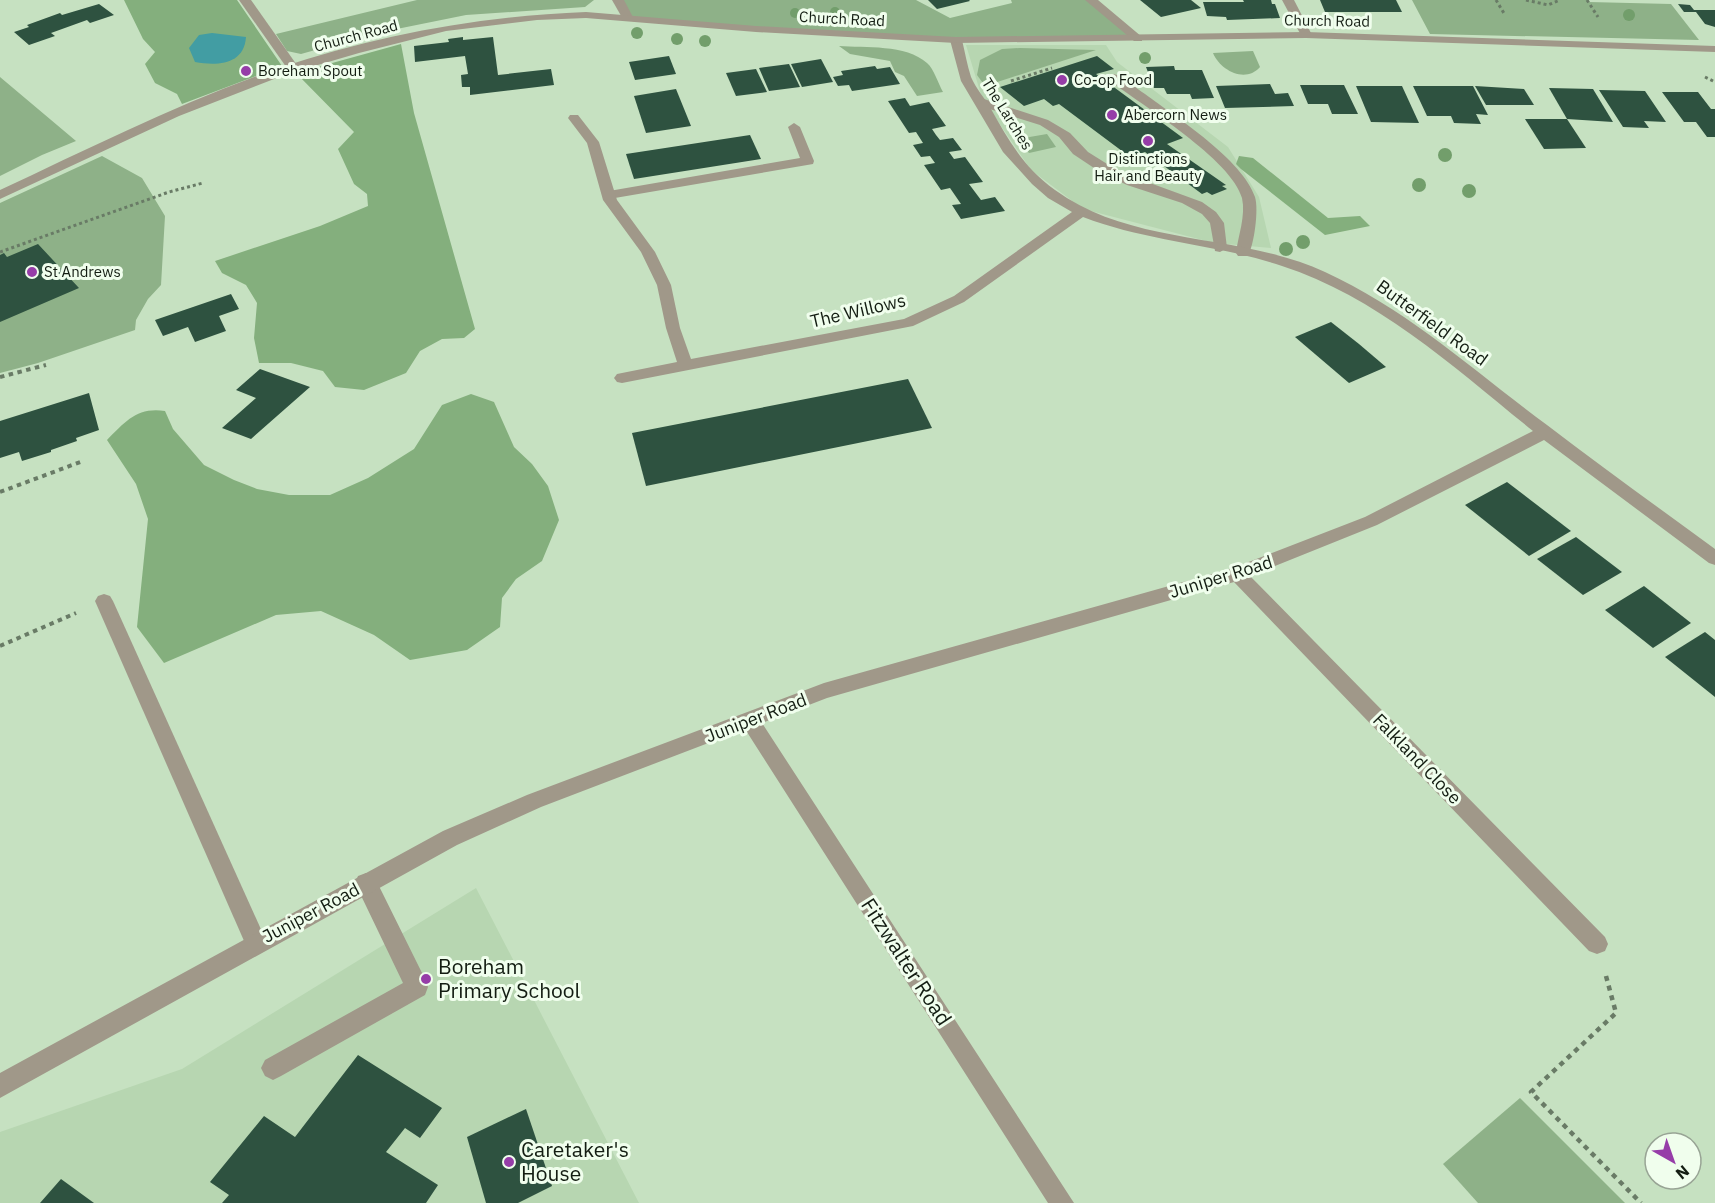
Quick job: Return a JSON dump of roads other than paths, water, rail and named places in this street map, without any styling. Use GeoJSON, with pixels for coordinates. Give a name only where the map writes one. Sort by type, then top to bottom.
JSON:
{"type":"FeatureCollection","features":[{"type":"Feature","properties":{"kind":"street"},"geometry":{"type":"LineString","coordinates":[[245,0],[293,68]]}},
{"type":"Feature","properties":{"kind":"street"},"geometry":{"type":"LineString","coordinates":[[618,0],[628,18]]}},
{"type":"Feature","properties":{"kind":"street"},"geometry":{"type":"LineString","coordinates":[[1091,0],[1138,39]]}},
{"type":"Feature","properties":{"kind":"street"},"geometry":{"type":"LineString","coordinates":[[1288,0],[1306,35]]}},
{"type":"Feature","properties":{"kind":"street","name":"Church Road"},"geometry":{"type":"LineString","coordinates":[[0,195],[175,113],[293,68],[446,28],[494,21],[586,15],[767,30],[956,40],[1306,35],[1715,49]]}},
{"type":"Feature","properties":{"kind":"street","name":"The Larches"},"geometry":{"type":"LineString","coordinates":[[956,40],[964,73],[995,131],[1023,169],[1052,195],[1081,212]]}},
{"type":"Feature","properties":{"kind":"street"},"geometry":{"type":"LineString","coordinates":[[1114,78],[1213,151],[1235,177],[1247,194],[1250,208],[1242,252]]}},
{"type":"Feature","properties":{"kind":"street"},"geometry":{"type":"LineString","coordinates":[[977,98],[1045,123],[1064,135],[1076,150],[1123,179],[1188,201],[1207,211],[1218,221],[1221,229],[1220,248]]}},
{"type":"Feature","properties":{"kind":"street"},"geometry":{"type":"LineString","coordinates":[[574,118],[593,142],[609,195],[648,252],[664,285],[673,328],[686,365]]}},
{"type":"Feature","properties":{"kind":"street"},"geometry":{"type":"LineString","coordinates":[[609,195],[808,161],[794,128]]}},
{"type":"Feature","properties":{"kind":"street","name":"Butterfield Road"},"geometry":{"type":"LineString","coordinates":[[1081,212],[1149,233],[1242,252],[1316,273],[1367,298],[1416,330],[1545,432],[1715,558]]}},
{"type":"Feature","properties":{"kind":"street","name":"The Willows"},"geometry":{"type":"LineString","coordinates":[[622,378],[908,323],[958,299],[1081,212]]}},
{"type":"Feature","properties":{"kind":"street","name":"Juniper Road"},"geometry":{"type":"LineString","coordinates":[[0,1086],[256,942],[450,838],[534,801],[824,691],[1237,574],[1371,521],[1545,432]]}},
{"type":"Feature","properties":{"kind":"street","name":"Falkland Close"},"geometry":{"type":"LineString","coordinates":[[1237,574],[1597,944]]}},
{"type":"Feature","properties":{"kind":"street"},"geometry":{"type":"LineString","coordinates":[[104,601],[256,942]]}},
{"type":"Feature","properties":{"kind":"street","name":"Fitzwalter Road"},"geometry":{"type":"LineString","coordinates":[[750,720],[1062,1203]]}},
{"type":"Feature","properties":{"kind":"street"},"geometry":{"type":"LineString","coordinates":[[273,1068],[417,987],[366,883]]}},
{"type":"Feature","properties":{"kind":"water"},"geometry":{"type":"Polygon","coordinates":[[[212,33],[246,37],[244,46],[235,58],[228,61],[212,64],[195,62],[189,48],[199,35],[212,33]]]}},
{"type":"Feature","properties":{"kind":"place","name":"Boreham Spout"},"geometry":{"type":"Point","coordinates":[246,71]}},
{"type":"Feature","properties":{"kind":"place","name":"Co-op Food"},"geometry":{"type":"Point","coordinates":[1062,80]}},
{"type":"Feature","properties":{"kind":"place","name":"Abercorn News"},"geometry":{"type":"Point","coordinates":[1112,115]}},
{"type":"Feature","properties":{"kind":"place","name":"Distinctions Hair and Beauty"},"geometry":{"type":"Point","coordinates":[1148,141]}},
{"type":"Feature","properties":{"kind":"place","name":"St Andrews"},"geometry":{"type":"Point","coordinates":[32,272]}},
{"type":"Feature","properties":{"kind":"place","name":"Boreham Primary School"},"geometry":{"type":"Point","coordinates":[426,979]}},
{"type":"Feature","properties":{"kind":"place","name":"Caretaker's House"},"geometry":{"type":"Point","coordinates":[509,1162]}}]}
